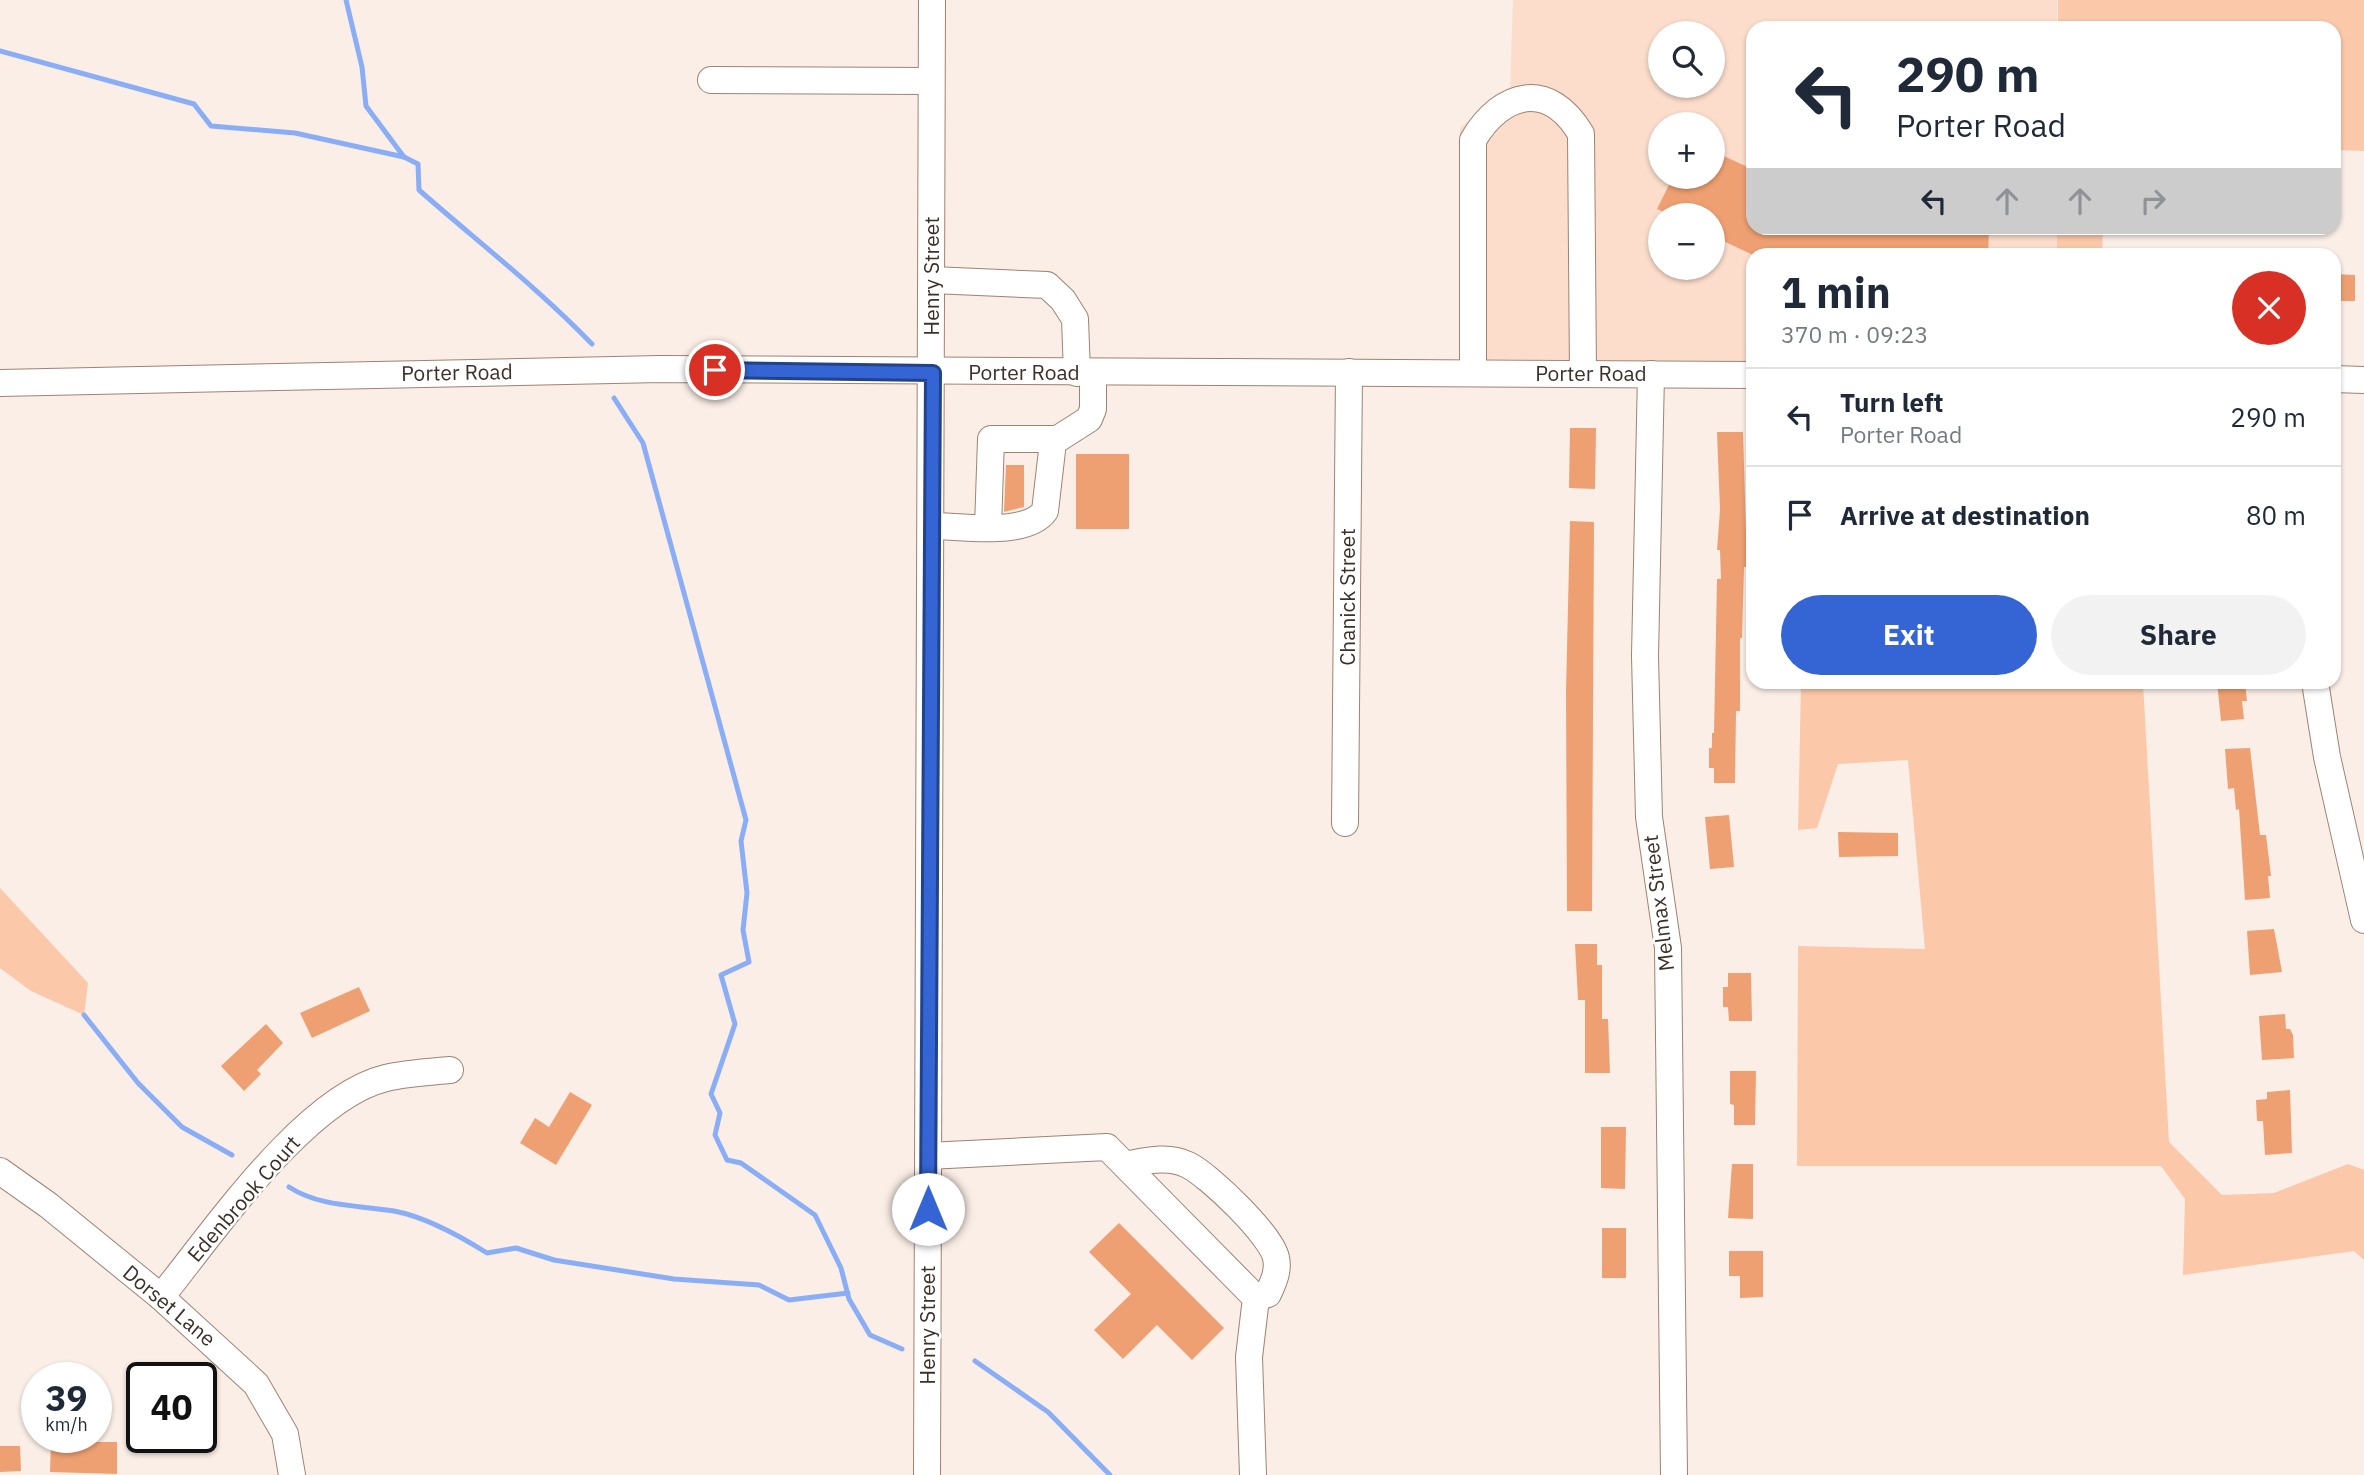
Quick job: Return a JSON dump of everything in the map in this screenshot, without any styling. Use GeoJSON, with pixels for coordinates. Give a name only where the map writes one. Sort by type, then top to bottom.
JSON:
{"type":"FeatureCollection","features":[{"type":"Feature","properties":{"kind":"street","name":"Henry Street"},"geometry":{"type":"LineString","coordinates":[[927,1475],[933,373],[932,0]]}},
{"type":"Feature","properties":{"kind":"street"},"geometry":{"type":"LineString","coordinates":[[711,80],[931,81]]}},
{"type":"Feature","properties":{"kind":"street"},"geometry":{"type":"LineString","coordinates":[[1473,373],[1473,140],[1483,123],[1502,106],[1527,97],[1549,103],[1570,115],[1581,134],[1583,374]]}},
{"type":"Feature","properties":{"kind":"street"},"geometry":{"type":"LineString","coordinates":[[932,280],[1047,285],[1063,300],[1075,319],[1093,410],[1082,426],[1054,439],[990,439],[988,527]]}},
{"type":"Feature","properties":{"kind":"street","name":"Porter Road"},"geometry":{"type":"LineString","coordinates":[[0,383],[660,369],[933,373],[1746,375]]}},
{"type":"Feature","properties":{"kind":"street","name":"Chanick Street"},"geometry":{"type":"LineString","coordinates":[[1345,823],[1349,372]]}},
{"type":"Feature","properties":{"kind":"street","name":"Melmax Street"},"geometry":{"type":"LineString","coordinates":[[1651,374],[1645,656],[1648,804],[1668,948],[1674,1475]]}},
{"type":"Feature","properties":{"kind":"street"},"geometry":{"type":"LineString","coordinates":[[2341,380],[2364,380]]}},
{"type":"Feature","properties":{"kind":"street"},"geometry":{"type":"LineString","coordinates":[[931,526],[1014,527],[1040,518],[1045,511],[1054,439]]}},
{"type":"Feature","properties":{"kind":"street"},"geometry":{"type":"LineString","coordinates":[[2316,689],[2327,757],[2364,920]]}},
{"type":"Feature","properties":{"kind":"street","name":"Edenbrook Court"},"geometry":{"type":"LineString","coordinates":[[161,1297],[249,1186],[304,1130],[340,1099],[384,1078],[450,1070]]}},
{"type":"Feature","properties":{"kind":"street"},"geometry":{"type":"LineString","coordinates":[[928,1156],[1107,1147],[1256,1298]]}},
{"type":"Feature","properties":{"kind":"street"},"geometry":{"type":"LineString","coordinates":[[1125,1165],[1159,1158],[1188,1165],[1238,1205],[1276,1256],[1276,1275],[1268,1294],[1256,1298]]}},
{"type":"Feature","properties":{"kind":"street","name":"Dorset Lane"},"geometry":{"type":"LineString","coordinates":[[0,1171],[48,1205],[161,1297],[256,1384],[285,1434],[292,1475]]}},
{"type":"Feature","properties":{"kind":"street"},"geometry":{"type":"LineString","coordinates":[[1253,1475],[1249,1357],[1256,1298]]}},
{"type":"Feature","properties":{"kind":"shaded area"},"geometry":{"type":"Polygon","coordinates":[[[1513,0],[2057,0],[2057,21],[1746,21],[1746,235],[2057,235],[2057,248],[1746,248],[1746,361],[1459,359],[1460,128],[1510,89],[1513,0]]]}},
{"type":"Feature","properties":{"kind":"shaded area"},"geometry":{"type":"Polygon","coordinates":[[[2058,0],[2364,0],[2364,151],[2341,150],[2341,21],[2058,21],[2058,0]]]}},
{"type":"Feature","properties":{"kind":"shaded area"},"geometry":{"type":"Polygon","coordinates":[[[2057,235],[2103,235],[2102,248],[2057,248],[2057,235]]]}},
{"type":"Feature","properties":{"kind":"shaded area"},"geometry":{"type":"Polygon","coordinates":[[[1801,689],[2143,689],[2169,1142],[2222,1195],[2274,1193],[2348,1164],[2364,1170],[2364,1260],[2354,1251],[2183,1275],[2185,1199],[2161,1166],[1797,1166],[1798,946],[1925,949],[1908,760],[1838,764],[1817,828],[1798,830],[1801,689]]]}},
{"type":"Feature","properties":{"kind":"shaded area"},"geometry":{"type":"Polygon","coordinates":[[[0,888],[88,983],[84,1015],[31,991],[0,968],[0,888]]]}},
{"type":"Feature","properties":{"kind":"building"},"geometry":{"type":"Polygon","coordinates":[[[1725,157],[1746,166],[1746,235],[1989,235],[1988,248],[1746,248],[1746,252],[1725,242],[1725,203],[1660,203],[1667,189],[1725,189],[1725,157]]]}},
{"type":"Feature","properties":{"kind":"building"},"geometry":{"type":"Polygon","coordinates":[[[2341,274],[2355,275],[2355,301],[2341,301],[2341,274]]]}},
{"type":"Feature","properties":{"kind":"building"},"geometry":{"type":"Polygon","coordinates":[[[1570,428],[1596,428],[1595,489],[1569,488],[1570,428]]]}},
{"type":"Feature","properties":{"kind":"building"},"geometry":{"type":"Polygon","coordinates":[[[1717,432],[1743,432],[1746,567],[1740,638],[1740,711],[1736,711],[1735,783],[1714,783],[1714,768],[1709,768],[1709,748],[1712,748],[1714,733],[1717,579],[1721,579],[1720,550],[1717,550],[1720,510],[1717,432]]]}},
{"type":"Feature","properties":{"kind":"building"},"geometry":{"type":"Polygon","coordinates":[[[1076,454],[1129,454],[1129,529],[1076,529],[1076,454]]]}},
{"type":"Feature","properties":{"kind":"building"},"geometry":{"type":"Polygon","coordinates":[[[1006,465],[1024,465],[1024,507],[1004,512],[1006,465]]]}},
{"type":"Feature","properties":{"kind":"building"},"geometry":{"type":"Polygon","coordinates":[[[1570,521],[1594,522],[1592,911],[1567,911],[1566,692],[1570,521]]]}},
{"type":"Feature","properties":{"kind":"building"},"geometry":{"type":"Polygon","coordinates":[[[2218,689],[2246,689],[2247,701],[2242,701],[2244,719],[2221,721],[2218,689]]]}},
{"type":"Feature","properties":{"kind":"building"},"geometry":{"type":"Polygon","coordinates":[[[2250,748],[2260,835],[2266,835],[2271,876],[2268,876],[2270,898],[2245,900],[2239,809],[2236,810],[2234,788],[2228,789],[2225,749],[2250,748]]]}},
{"type":"Feature","properties":{"kind":"building"},"geometry":{"type":"Polygon","coordinates":[[[1729,815],[1734,867],[1710,869],[1705,817],[1729,815]]]}},
{"type":"Feature","properties":{"kind":"building"},"geometry":{"type":"Polygon","coordinates":[[[1838,832],[1898,833],[1898,856],[1839,857],[1838,832]]]}},
{"type":"Feature","properties":{"kind":"building"},"geometry":{"type":"Polygon","coordinates":[[[2274,929],[2282,972],[2250,975],[2247,931],[2274,929]]]}},
{"type":"Feature","properties":{"kind":"building"},"geometry":{"type":"Polygon","coordinates":[[[1575,944],[1597,944],[1597,965],[1602,965],[1602,1019],[1608,1019],[1610,1073],[1585,1073],[1585,1000],[1578,1000],[1575,944]]]}},
{"type":"Feature","properties":{"kind":"building"},"geometry":{"type":"Polygon","coordinates":[[[1728,973],[1751,973],[1752,1021],[1729,1021],[1728,1007],[1723,1007],[1723,987],[1728,987],[1728,973]]]}},
{"type":"Feature","properties":{"kind":"building"},"geometry":{"type":"Polygon","coordinates":[[[359,987],[370,1011],[312,1038],[300,1013],[359,987]]]}},
{"type":"Feature","properties":{"kind":"building"},"geometry":{"type":"Polygon","coordinates":[[[2285,1014],[2286,1029],[2290,1029],[2293,1035],[2294,1058],[2262,1060],[2259,1016],[2285,1014]]]}},
{"type":"Feature","properties":{"kind":"building"},"geometry":{"type":"Polygon","coordinates":[[[266,1024],[283,1043],[257,1070],[261,1074],[244,1091],[221,1066],[266,1024]]]}},
{"type":"Feature","properties":{"kind":"building"},"geometry":{"type":"Polygon","coordinates":[[[1730,1071],[1756,1071],[1755,1125],[1734,1125],[1734,1105],[1730,1104],[1730,1071]]]}},
{"type":"Feature","properties":{"kind":"building"},"geometry":{"type":"Polygon","coordinates":[[[2290,1090],[2292,1153],[2265,1155],[2263,1121],[2257,1121],[2256,1100],[2267,1099],[2267,1092],[2290,1090]]]}},
{"type":"Feature","properties":{"kind":"building"},"geometry":{"type":"Polygon","coordinates":[[[570,1092],[592,1105],[556,1165],[520,1143],[535,1118],[549,1127],[570,1092]]]}},
{"type":"Feature","properties":{"kind":"building"},"geometry":{"type":"Polygon","coordinates":[[[1601,1127],[1626,1127],[1625,1189],[1601,1188],[1601,1127]]]}},
{"type":"Feature","properties":{"kind":"building"},"geometry":{"type":"Polygon","coordinates":[[[1732,1164],[1753,1164],[1753,1219],[1728,1218],[1732,1164]]]}},
{"type":"Feature","properties":{"kind":"building"},"geometry":{"type":"Polygon","coordinates":[[[1119,1223],[1224,1328],[1192,1360],[1157,1325],[1123,1359],[1094,1330],[1131,1294],[1089,1252],[1119,1223]]]}},
{"type":"Feature","properties":{"kind":"building"},"geometry":{"type":"Polygon","coordinates":[[[1602,1228],[1626,1228],[1626,1278],[1602,1278],[1602,1228]]]}},
{"type":"Feature","properties":{"kind":"building"},"geometry":{"type":"Polygon","coordinates":[[[1729,1251],[1763,1251],[1763,1297],[1740,1298],[1740,1276],[1729,1276],[1729,1251]]]}},
{"type":"Feature","properties":{"kind":"building"},"geometry":{"type":"Polygon","coordinates":[[[112,1442],[117,1442],[117,1474],[50,1472],[51,1453],[112,1453],[112,1442]]]}},
{"type":"Feature","properties":{"kind":"building"},"geometry":{"type":"Polygon","coordinates":[[[0,1446],[20,1446],[21,1471],[0,1472],[0,1446]]]}},
{"type":"Feature","properties":{"kind":"waterway"},"geometry":{"type":"LineString","coordinates":[[346,0],[362,67],[366,106],[404,157]]}},
{"type":"Feature","properties":{"kind":"waterway"},"geometry":{"type":"LineString","coordinates":[[0,51],[194,104],[211,126],[295,133],[404,157],[418,164],[419,190],[529,284],[592,344]]}},
{"type":"Feature","properties":{"kind":"waterway"},"geometry":{"type":"LineString","coordinates":[[614,398],[643,443],[746,820],[741,841],[747,893],[743,930],[749,962],[721,975],[735,1024],[711,1094],[720,1113],[715,1135],[727,1160],[741,1163],[815,1215],[841,1268],[849,1299],[870,1335],[902,1349]]}},
{"type":"Feature","properties":{"kind":"waterway"},"geometry":{"type":"LineString","coordinates":[[84,1015],[138,1083],[182,1127],[232,1155]]}},
{"type":"Feature","properties":{"kind":"waterway"},"geometry":{"type":"LineString","coordinates":[[289,1187],[326,1202],[394,1211],[418,1218],[487,1253],[516,1248],[554,1260],[674,1279],[759,1285],[789,1300],[848,1293]]}},
{"type":"Feature","properties":{"kind":"waterway"},"geometry":{"type":"LineString","coordinates":[[975,1361],[1048,1412],[1110,1475]]}},
{"type":"Feature","properties":{"kind":"route"},"geometry":{"type":"LineString","coordinates":[[715,370],[933,373],[928,1209]]}}]}
